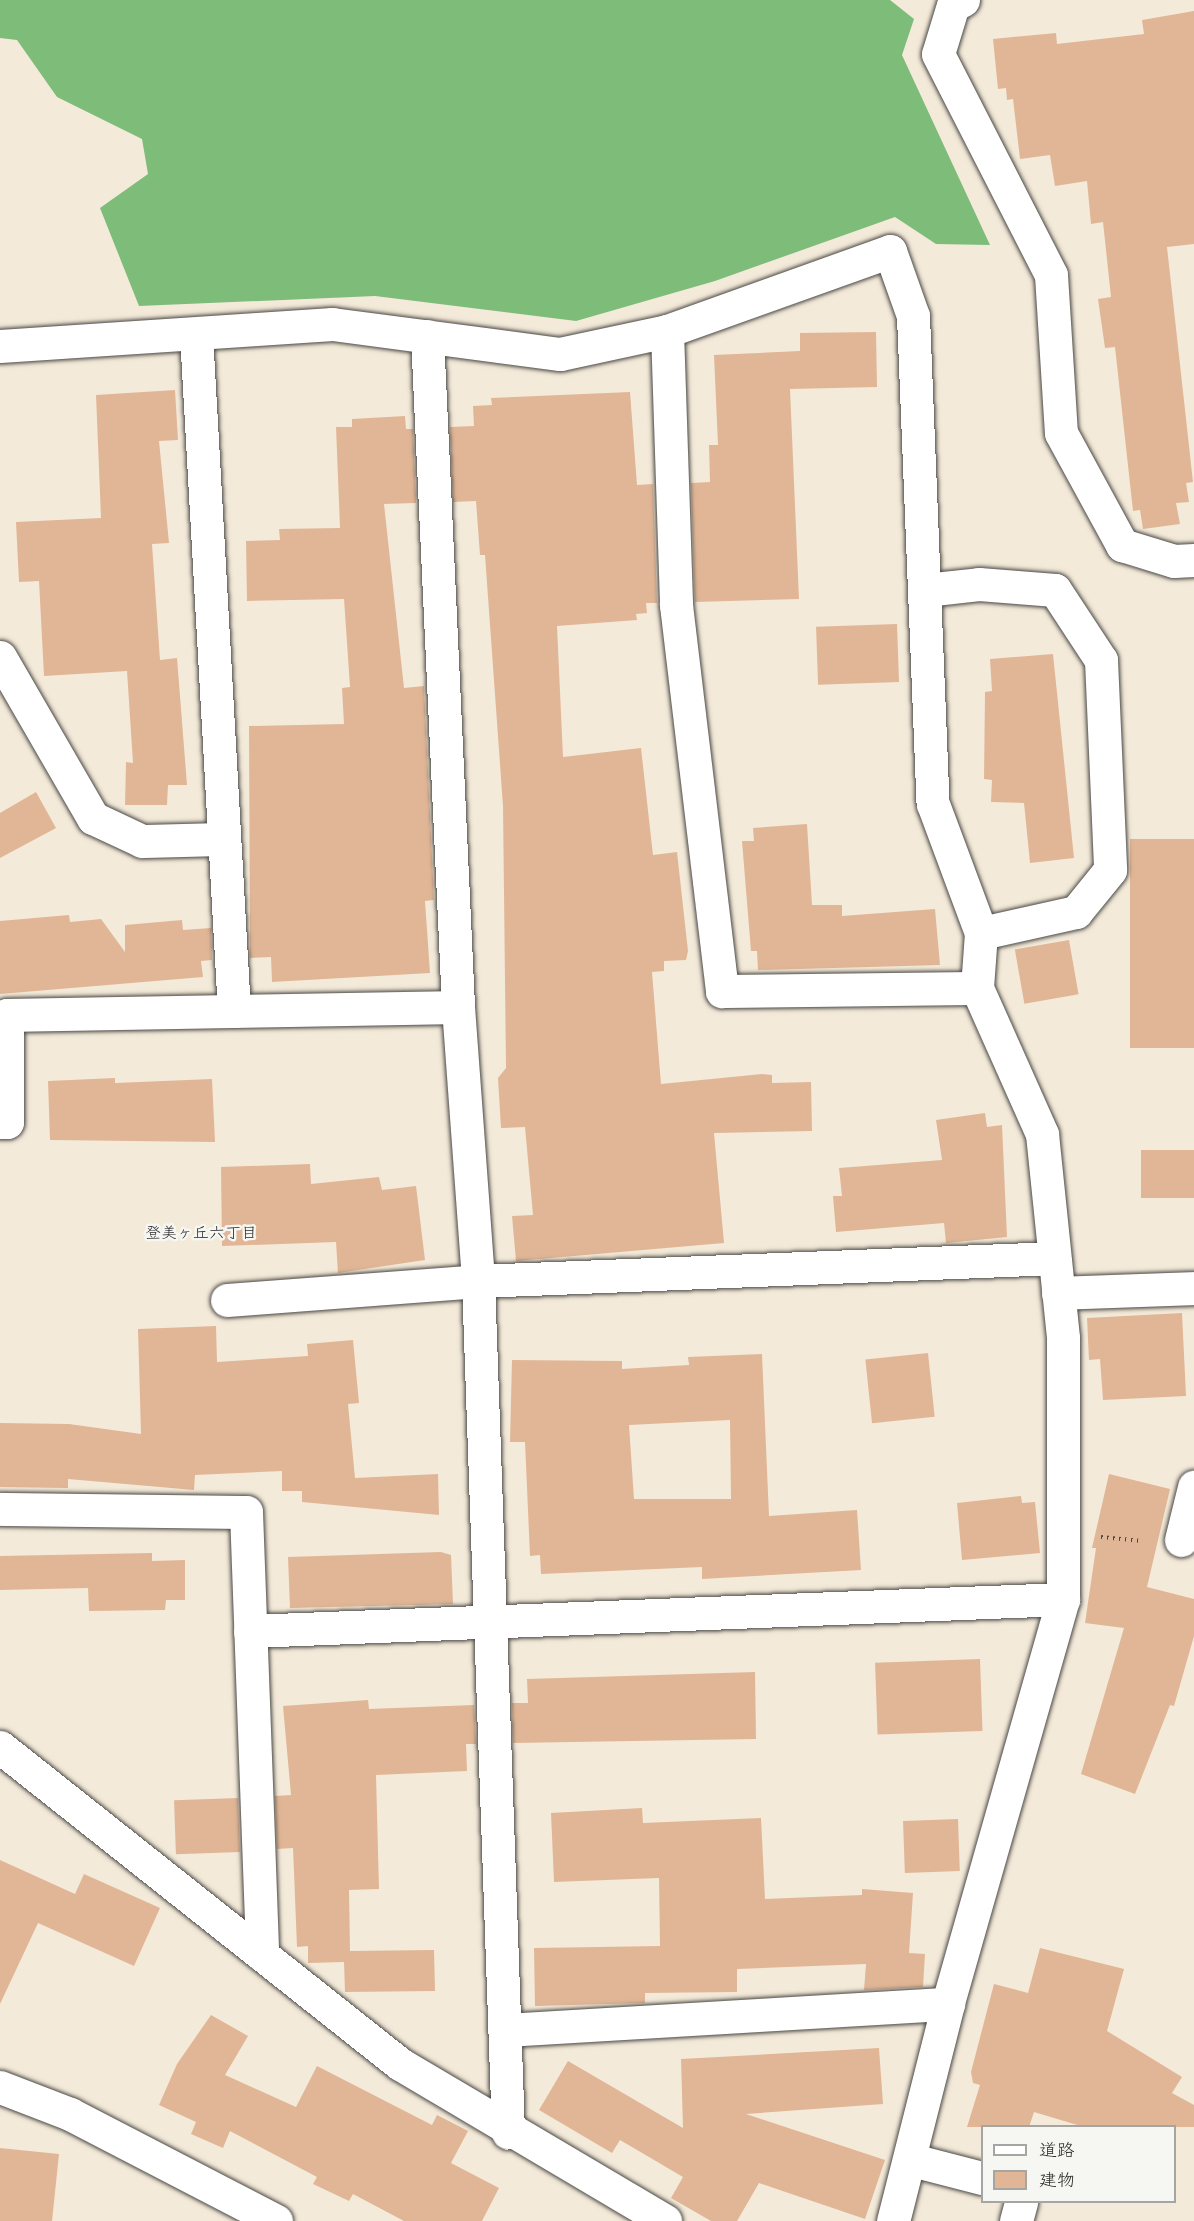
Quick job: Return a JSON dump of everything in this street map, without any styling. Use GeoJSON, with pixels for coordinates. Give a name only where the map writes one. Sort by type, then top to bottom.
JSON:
{"type":"FeatureCollection","features":[{"type":"Feature","properties":{"kind":"street"},"geometry":{"type":"LineString","coordinates":[[963,0],[953,5],[938,54],[1051,275],[1061,433],[1122,545],[1174,561],[1194,560]]}},
{"type":"Feature","properties":{"kind":"street"},"geometry":{"type":"LineString","coordinates":[[0,346],[332,324],[560,354],[667,331],[890,251],[913,316],[933,804],[981,933],[977,988],[1042,1134],[1058,1293],[1063,1599],[948,2004],[912,2160],[893,2221]]}},
{"type":"Feature","properties":{"kind":"street"},"geometry":{"type":"LineString","coordinates":[[667,331],[676,605],[722,991],[977,988]]}},
{"type":"Feature","properties":{"kind":"street"},"geometry":{"type":"LineString","coordinates":[[196,334],[234,1011]]}},
{"type":"Feature","properties":{"kind":"street"},"geometry":{"type":"LineString","coordinates":[[427,336],[458,1007],[478,1281],[493,1626],[508,2132]]}},
{"type":"Feature","properties":{"kind":"street"},"geometry":{"type":"LineString","coordinates":[[925,590],[979,584],[1055,590],[1101,660],[1110,870],[1076,912],[981,933]]}},
{"type":"Feature","properties":{"kind":"street"},"geometry":{"type":"LineString","coordinates":[[0,657],[93,818],[142,841],[224,839]]}},
{"type":"Feature","properties":{"kind":"street"},"geometry":{"type":"LineString","coordinates":[[0,1122],[7,1122],[7,1016],[458,1007]]}},
{"type":"Feature","properties":{"kind":"street"},"geometry":{"type":"LineString","coordinates":[[227,1300],[478,1281],[1055,1258]]}},
{"type":"Feature","properties":{"kind":"street"},"geometry":{"type":"LineString","coordinates":[[1058,1293],[1194,1288]]}},
{"type":"Feature","properties":{"kind":"street"},"geometry":{"type":"LineString","coordinates":[[1181,1540],[1194,1487]]}},
{"type":"Feature","properties":{"kind":"street"},"geometry":{"type":"LineString","coordinates":[[0,1509],[246,1512],[262,1955]]}},
{"type":"Feature","properties":{"kind":"street"},"geometry":{"type":"LineString","coordinates":[[250,1631],[493,1626],[1063,1599]]}},
{"type":"Feature","properties":{"kind":"street"},"geometry":{"type":"LineString","coordinates":[[0,1747],[400,2064],[508,2132],[665,2221]]}},
{"type":"Feature","properties":{"kind":"street"},"geometry":{"type":"LineString","coordinates":[[505,2030],[948,2004]]}},
{"type":"Feature","properties":{"kind":"street"},"geometry":{"type":"LineString","coordinates":[[0,2087],[70,2114],[276,2221]]}},
{"type":"Feature","properties":{"kind":"street"},"geometry":{"type":"LineString","coordinates":[[912,2160],[981,2178]]}},
{"type":"Feature","properties":{"kind":"street"},"geometry":{"type":"LineString","coordinates":[[1016,2221],[1021,2203]]}},
{"type":"Feature","properties":{"kind":"path"},"geometry":{"type":"LineString","coordinates":[[1062,1534],[1181,1540]]}},
{"type":"Feature","properties":{"kind":"green space"},"geometry":{"type":"Polygon","coordinates":[[[0,0],[890,0],[914,19],[902,55],[990,245],[936,244],[895,217],[715,281],[576,321],[375,296],[139,306],[100,208],[148,174],[142,139],[57,97],[17,40],[0,38],[0,0]]]}},
{"type":"Feature","properties":{"kind":"building"},"geometry":{"type":"Polygon","coordinates":[[[1194,11],[1194,244],[1167,247],[1193,482],[1186,483],[1189,502],[1176,503],[1180,524],[1143,529],[1140,510],[1133,511],[1115,347],[1105,348],[1098,299],[1111,297],[1103,222],[1091,224],[1087,181],[1055,186],[1050,155],[1020,159],[1013,99],[1007,100],[1006,88],[998,89],[993,39],[1056,33],[1057,44],[1144,34],[1142,20],[1194,11]]]}},
{"type":"Feature","properties":{"kind":"building"},"geometry":{"type":"Polygon","coordinates":[[[876,332],[877,387],[790,389],[799,599],[695,602],[691,483],[710,482],[709,445],[718,445],[714,355],[800,351],[800,333],[876,332]]]}},
{"type":"Feature","properties":{"kind":"building"},"geometry":{"type":"Polygon","coordinates":[[[175,390],[178,440],[159,441],[169,543],[152,544],[160,660],[177,658],[187,785],[168,785],[167,805],[125,805],[126,762],[133,763],[127,671],[44,676],[39,581],[19,582],[16,522],[101,518],[96,395],[175,390]]]}},
{"type":"Feature","properties":{"kind":"building"},"geometry":{"type":"Polygon","coordinates":[[[630,392],[637,485],[653,484],[657,603],[646,603],[647,613],[636,614],[637,620],[557,626],[563,757],[641,748],[653,855],[677,852],[688,951],[686,960],[664,961],[664,971],[652,972],[661,1084],[762,1074],[772,1075],[772,1083],[811,1082],[812,1131],[714,1133],[724,1243],[516,1261],[512,1216],[533,1215],[525,1127],[501,1128],[498,1078],[506,1068],[503,806],[485,555],[480,555],[476,501],[453,502],[450,427],[474,426],[473,406],[492,405],[491,398],[630,392]]]}},
{"type":"Feature","properties":{"kind":"building"},"geometry":{"type":"Polygon","coordinates":[[[405,416],[406,429],[413,429],[416,503],[384,504],[404,688],[424,686],[434,900],[425,901],[430,973],[272,982],[271,957],[250,958],[249,726],[344,724],[342,688],[350,687],[344,599],[247,601],[246,541],[280,540],[279,529],[340,528],[336,427],[352,427],[352,419],[405,416]]]}},
{"type":"Feature","properties":{"kind":"building"},"geometry":{"type":"Polygon","coordinates":[[[897,624],[899,682],[818,685],[816,627],[897,624]]]}},
{"type":"Feature","properties":{"kind":"building"},"geometry":{"type":"Polygon","coordinates":[[[1053,654],[1074,858],[1030,863],[1024,803],[991,802],[992,780],[984,779],[985,692],[992,691],[990,659],[1053,654]]]}},
{"type":"Feature","properties":{"kind":"building"},"geometry":{"type":"Polygon","coordinates":[[[36,792],[56,828],[0,858],[0,813],[36,792]]]}},
{"type":"Feature","properties":{"kind":"building"},"geometry":{"type":"Polygon","coordinates":[[[807,824],[812,905],[842,905],[842,916],[935,909],[940,965],[758,970],[757,951],[751,951],[742,841],[754,841],[753,828],[807,824]]]}},
{"type":"Feature","properties":{"kind":"building"},"geometry":{"type":"Polygon","coordinates":[[[1130,839],[1194,839],[1194,1048],[1130,1048],[1130,839]]]}},
{"type":"Feature","properties":{"kind":"building"},"geometry":{"type":"Polygon","coordinates":[[[69,915],[70,922],[101,919],[125,952],[125,925],[182,920],[183,930],[211,928],[212,960],[201,961],[203,977],[0,994],[0,921],[69,915]]]}},
{"type":"Feature","properties":{"kind":"building"},"geometry":{"type":"Polygon","coordinates":[[[1069,940],[1079,994],[1024,1004],[1015,950],[1069,940]]]}},
{"type":"Feature","properties":{"kind":"building"},"geometry":{"type":"Polygon","coordinates":[[[115,1078],[115,1083],[212,1079],[215,1142],[50,1140],[48,1081],[115,1078]]]}},
{"type":"Feature","properties":{"kind":"building"},"geometry":{"type":"Polygon","coordinates":[[[985,1113],[987,1127],[1002,1125],[1007,1237],[946,1243],[944,1223],[836,1232],[833,1196],[842,1196],[839,1168],[942,1160],[936,1120],[985,1113]]]}},
{"type":"Feature","properties":{"kind":"building"},"geometry":{"type":"Polygon","coordinates":[[[1141,1150],[1194,1150],[1194,1198],[1141,1198],[1141,1150]]]}},
{"type":"Feature","properties":{"kind":"building"},"geometry":{"type":"Polygon","coordinates":[[[310,1164],[311,1184],[379,1177],[382,1190],[416,1186],[425,1260],[338,1273],[336,1242],[222,1246],[221,1167],[310,1164]]]}},
{"type":"Feature","properties":{"kind":"building"},"geometry":{"type":"Polygon","coordinates":[[[1182,1313],[1186,1396],[1103,1400],[1100,1359],[1089,1360],[1087,1318],[1182,1313]]]}},
{"type":"Feature","properties":{"kind":"building"},"geometry":{"type":"Polygon","coordinates":[[[216,1326],[217,1362],[308,1356],[307,1344],[353,1340],[359,1403],[348,1404],[355,1478],[438,1474],[439,1515],[302,1502],[302,1491],[282,1491],[282,1471],[195,1475],[194,1490],[68,1479],[68,1488],[0,1487],[0,1423],[69,1424],[141,1434],[138,1329],[216,1326]]]}},
{"type":"Feature","properties":{"kind":"building"},"geometry":{"type":"Polygon","coordinates":[[[928,1353],[935,1417],[872,1423],[865,1360],[928,1353]]]}},
{"type":"Feature","properties":{"kind":"building"},"geometry":{"type":"Polygon","coordinates":[[[762,1354],[769,1516],[857,1510],[861,1570],[702,1579],[702,1567],[541,1574],[540,1555],[530,1556],[525,1442],[510,1442],[512,1360],[622,1361],[622,1369],[689,1365],[688,1357],[762,1354]],[[730,1420],[629,1425],[634,1499],[731,1499],[730,1420]]]}},
{"type":"Feature","properties":{"kind":"building"},"geometry":{"type":"Polygon","coordinates":[[[1109,1474],[1170,1489],[1147,1587],[1194,1599],[1194,1636],[1174,1706],[1170,1705],[1135,1794],[1081,1774],[1124,1628],[1085,1623],[1096,1548],[1092,1548],[1109,1474]]]}},
{"type":"Feature","properties":{"kind":"building"},"geometry":{"type":"Polygon","coordinates":[[[1021,1496],[1022,1503],[1035,1502],[1040,1553],[962,1560],[957,1503],[1021,1496]]]}},
{"type":"Feature","properties":{"kind":"building"},"geometry":{"type":"Polygon","coordinates":[[[441,1552],[451,1555],[453,1604],[290,1608],[288,1557],[441,1552]]]}},
{"type":"Feature","properties":{"kind":"building"},"geometry":{"type":"Polygon","coordinates":[[[152,1553],[152,1561],[185,1560],[185,1600],[166,1600],[165,1610],[89,1611],[88,1588],[0,1590],[0,1556],[152,1553]]]}},
{"type":"Feature","properties":{"kind":"building"},"geometry":{"type":"Polygon","coordinates":[[[980,1659],[983,1731],[878,1735],[875,1663],[980,1659]]]}},
{"type":"Feature","properties":{"kind":"building"},"geometry":{"type":"Polygon","coordinates":[[[755,1672],[756,1739],[513,1743],[512,1703],[528,1703],[527,1679],[755,1672]]]}},
{"type":"Feature","properties":{"kind":"building"},"geometry":{"type":"Polygon","coordinates":[[[368,1700],[369,1709],[474,1705],[476,1744],[466,1744],[467,1771],[376,1775],[379,1889],[349,1890],[350,1951],[434,1950],[435,1991],[345,1992],[344,1962],[308,1963],[308,1946],[297,1947],[293,1848],[277,1849],[275,1796],[291,1795],[283,1706],[368,1700]]]}},
{"type":"Feature","properties":{"kind":"building"},"geometry":{"type":"Polygon","coordinates":[[[238,1798],[240,1852],[176,1854],[174,1800],[238,1798]]]}},
{"type":"Feature","properties":{"kind":"building"},"geometry":{"type":"Polygon","coordinates":[[[642,1808],[643,1823],[761,1818],[765,1899],[862,1895],[862,1889],[913,1893],[909,1953],[925,1954],[923,1987],[864,1990],[866,1964],[737,1969],[737,1992],[645,1993],[645,2003],[535,2006],[534,1948],[660,1946],[659,1878],[554,1882],[551,1813],[642,1808]]]}},
{"type":"Feature","properties":{"kind":"building"},"geometry":{"type":"Polygon","coordinates":[[[958,1819],[960,1871],[905,1873],[903,1821],[958,1819]]]}},
{"type":"Feature","properties":{"kind":"building"},"geometry":{"type":"Polygon","coordinates":[[[0,1860],[75,1894],[84,1874],[160,1908],[134,1966],[38,1923],[0,2004],[0,1860]]]}},
{"type":"Feature","properties":{"kind":"building"},"geometry":{"type":"Polygon","coordinates":[[[1040,1948],[1124,1969],[1107,2031],[1182,2077],[1172,2093],[1194,2105],[1194,2127],[1077,2125],[1034,2112],[1030,2125],[967,2127],[980,2085],[973,2083],[971,2072],[994,1984],[1028,1993],[1040,1948]]]}},
{"type":"Feature","properties":{"kind":"building"},"geometry":{"type":"Polygon","coordinates":[[[211,2015],[248,2036],[225,2075],[296,2107],[317,2066],[432,2125],[437,2115],[468,2131],[451,2163],[499,2188],[482,2221],[404,2221],[353,2194],[349,2201],[313,2184],[317,2177],[230,2131],[223,2148],[191,2134],[196,2122],[159,2105],[177,2064],[211,2015]]]}},
{"type":"Feature","properties":{"kind":"building"},"geometry":{"type":"Polygon","coordinates":[[[879,2048],[883,2104],[746,2114],[885,2160],[865,2219],[759,2183],[737,2221],[711,2221],[671,2198],[683,2177],[620,2140],[612,2153],[539,2110],[568,2061],[683,2128],[681,2059],[879,2048]]]}},
{"type":"Feature","properties":{"kind":"building"},"geometry":{"type":"Polygon","coordinates":[[[0,2148],[59,2154],[52,2221],[0,2221],[0,2148]]]}},
{"type":"Feature","properties":{"kind":"district","name":"登美ヶ丘六丁目"},"geometry":{"type":"Point","coordinates":[201,1234]}}]}
